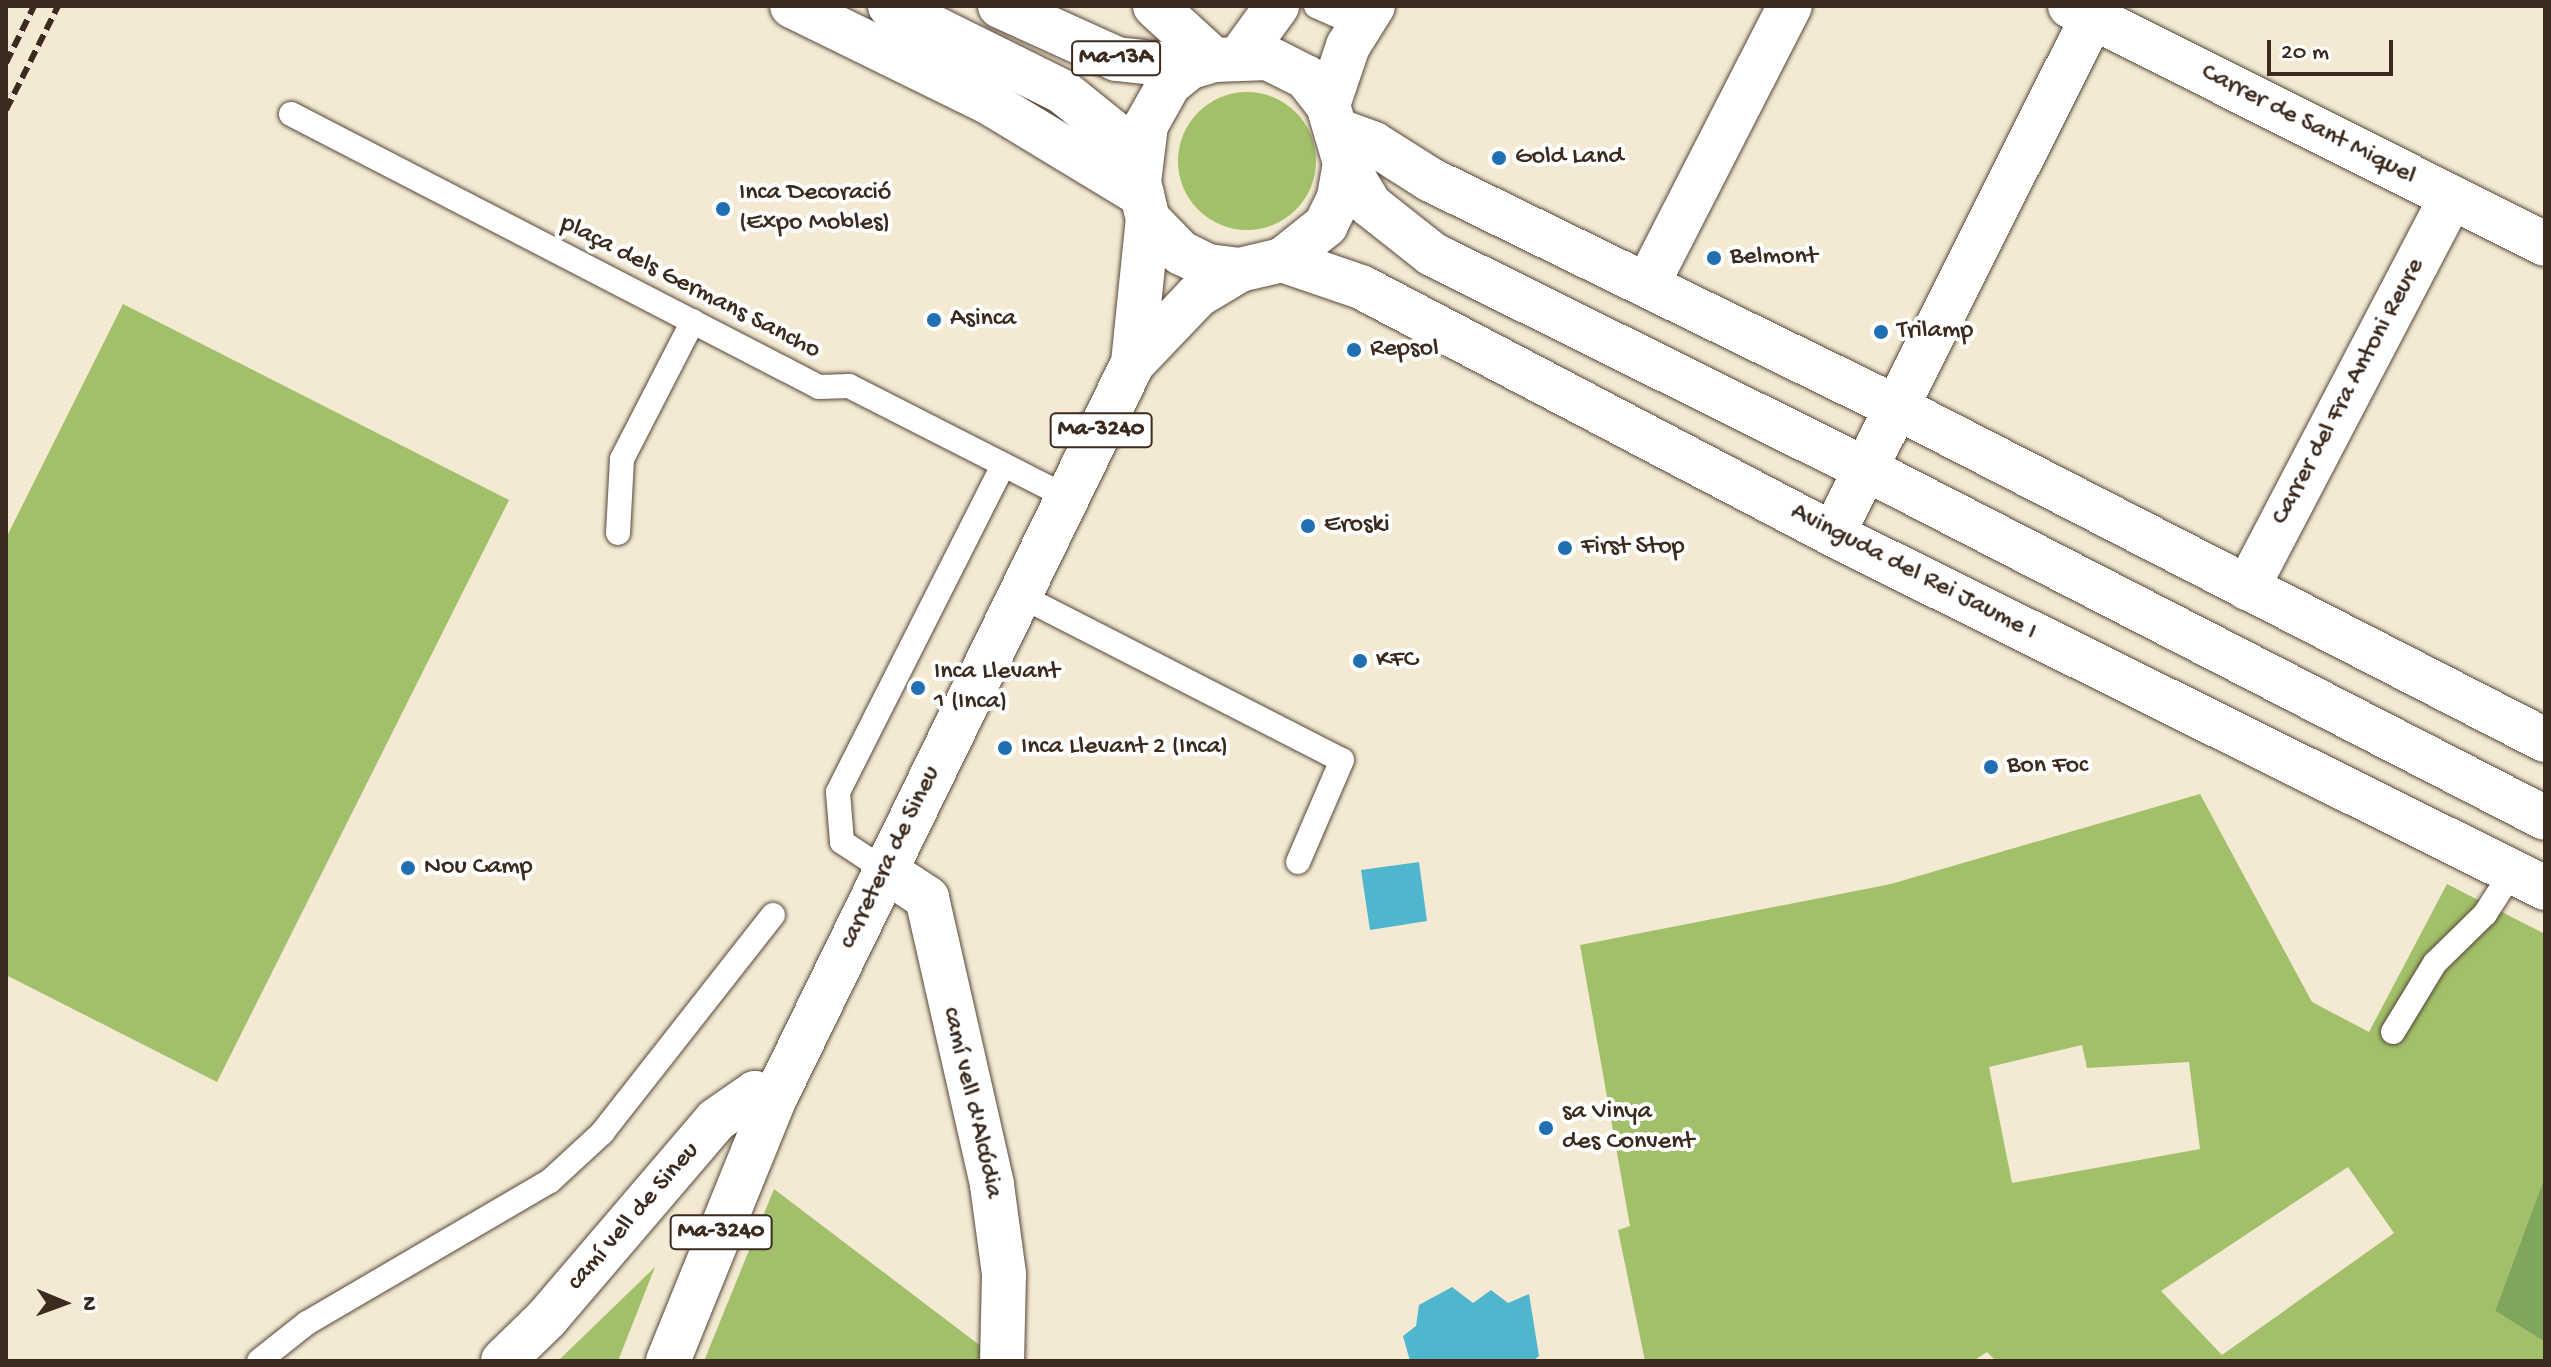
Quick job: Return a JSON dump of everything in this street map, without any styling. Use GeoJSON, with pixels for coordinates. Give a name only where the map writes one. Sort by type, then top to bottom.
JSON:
{"type":"FeatureCollection","features":[{"type":"Feature","properties":{"kind":"main road"},"geometry":{"type":"LineString","coordinates":[[792,6],[990,103],[1143,189]]}},
{"type":"Feature","properties":{"kind":"main road","name":"Ma-13A"},"geometry":{"type":"LineString","coordinates":[[890,6],[1063,92],[1143,189]]}},
{"type":"Feature","properties":{"kind":"main road","name":"Ma-13A"},"geometry":{"type":"LineString","coordinates":[[1000,6],[1117,59],[1215,61]]}},
{"type":"Feature","properties":{"kind":"main road"},"geometry":{"type":"LineString","coordinates":[[1155,6],[1215,61],[1288,64],[1338,133],[1370,205],[1432,254],[1868,470],[2545,818]]}},
{"type":"Feature","properties":{"kind":"main road"},"geometry":{"type":"LineString","coordinates":[[1215,61],[1277,6]]}},
{"type":"Feature","properties":{"kind":"main road"},"geometry":{"type":"LineString","coordinates":[[1647,285],[1790,6]]}},
{"type":"Feature","properties":{"kind":"main road"},"geometry":{"type":"LineString","coordinates":[[1833,534],[1900,409],[2086,9]]}},
{"type":"Feature","properties":{"kind":"main road","name":"Carrer de Sant Miquel"},"geometry":{"type":"LineString","coordinates":[[2086,9],[2545,244]]}},
{"type":"Feature","properties":{"kind":"main road"},"geometry":{"type":"LineString","coordinates":[[1295,251],[1326,225],[1339,198],[1338,133],[1348,46],[1371,10]]}},
{"type":"Feature","properties":{"kind":"main road","name":"Ma-3240"},"geometry":{"type":"LineString","coordinates":[[1133,363],[1143,189],[1154,104],[1215,61]]}},
{"type":"Feature","properties":{"kind":"main road"},"geometry":{"type":"LineString","coordinates":[[1338,133],[1374,144],[1431,180],[1900,409],[2545,740]]}},
{"type":"Feature","properties":{"kind":"main road","name":"Ma-3240"},"geometry":{"type":"LineString","coordinates":[[1143,189],[1181,253],[1208,266],[1240,270]]}},
{"type":"Feature","properties":{"kind":"main road","name":"Carrer del Fra Antoni Reure"},"geometry":{"type":"LineString","coordinates":[[2247,588],[2451,197]]}},
{"type":"Feature","properties":{"kind":"main road"},"geometry":{"type":"LineString","coordinates":[[1295,251],[1352,238],[1432,254]]}},
{"type":"Feature","properties":{"kind":"main road","name":"Ma-3240"},"geometry":{"type":"LineString","coordinates":[[1133,363],[1198,295],[1240,270],[1295,251]]}},
{"type":"Feature","properties":{"kind":"main road","name":"Avinguda del Rei Jaume I"},"geometry":{"type":"LineString","coordinates":[[1295,251],[1833,534],[2528,880]]}},
{"type":"Feature","properties":{"kind":"main road","name":"carretera de Sineu"},"geometry":{"type":"LineString","coordinates":[[668,1361],[773,1102],[883,869],[1021,596],[1133,363]]}},
{"type":"Feature","properties":{"kind":"main road","name":"camí vell d'Alcúdia"},"geometry":{"type":"LineString","coordinates":[[883,869],[927,898],[992,1185],[1004,1274],[1002,1361]]}},
{"type":"Feature","properties":{"kind":"main road","name":"camí vell de Sineu"},"geometry":{"type":"LineString","coordinates":[[503,1361],[547,1318],[716,1120],[755,1093],[773,1102]]}},
{"type":"Feature","properties":{"kind":"lane"},"geometry":{"type":"LineString","coordinates":[[1316,6],[1345,19],[1371,10]]}},
{"type":"Feature","properties":{"kind":"lane","name":"plaça dels Germans Sancho"},"geometry":{"type":"LineString","coordinates":[[291,114],[819,387],[849,386],[1067,497]]}},
{"type":"Feature","properties":{"kind":"lane"},"geometry":{"type":"LineString","coordinates":[[618,533],[622,459],[693,321]]}},
{"type":"Feature","properties":{"kind":"lane"},"geometry":{"type":"LineString","coordinates":[[883,869],[842,842],[838,792],[1003,465]]}},
{"type":"Feature","properties":{"kind":"lane"},"geometry":{"type":"LineString","coordinates":[[1021,596],[1342,760],[1298,862]]}},
{"type":"Feature","properties":{"kind":"lane"},"geometry":{"type":"LineString","coordinates":[[2393,1032],[2435,963],[2485,914],[2528,880]]}},
{"type":"Feature","properties":{"kind":"lane"},"geometry":{"type":"LineString","coordinates":[[259,1361],[307,1323],[550,1181],[602,1133],[773,915]]}},
{"type":"Feature","properties":{"kind":"green space"},"geometry":{"type":"Polygon","coordinates":[[[1247,92],[1273,98],[1296,112],[1310,135],[1316,161],[1310,187],[1296,210],[1273,224],[1247,230],[1221,224],[1198,210],[1184,187],[1178,161],[1184,135],[1198,112],[1221,98],[1247,92]]]}},
{"type":"Feature","properties":{"kind":"green space"},"geometry":{"type":"Polygon","coordinates":[[[123,304],[509,500],[217,1082],[6,975],[6,538],[123,304]]]}},
{"type":"Feature","properties":{"kind":"green space"},"geometry":{"type":"Polygon","coordinates":[[[2200,794],[2312,1002],[2369,1032],[2447,884],[2545,934],[2545,1176],[2495,1311],[2545,1342],[2545,1361],[1996,1361],[1987,1352],[1973,1361],[1645,1361],[1618,1230],[1630,1226],[1580,945],[1891,884],[2200,794]],[[2082,1045],[1989,1067],[2012,1183],[2200,1149],[2189,1062],[2087,1068],[2082,1045]],[[2348,1167],[2161,1291],[2222,1355],[2394,1233],[2348,1167]]]}},
{"type":"Feature","properties":{"kind":"green space"},"geometry":{"type":"Polygon","coordinates":[[[2545,1176],[2545,1342],[2495,1311],[2545,1176]]]}},
{"type":"Feature","properties":{"kind":"green space"},"geometry":{"type":"Polygon","coordinates":[[[774,1189],[986,1350],[983,1361],[704,1361],[774,1189]]]}},
{"type":"Feature","properties":{"kind":"green space"},"geometry":{"type":"Polygon","coordinates":[[[655,1267],[618,1361],[558,1361],[655,1267]]]}},
{"type":"Feature","properties":{"kind":"water"},"geometry":{"type":"Polygon","coordinates":[[[1419,862],[1427,921],[1370,930],[1361,870],[1419,862]]]}},
{"type":"Feature","properties":{"kind":"water"},"geometry":{"type":"Polygon","coordinates":[[[1452,1287],[1473,1303],[1491,1290],[1508,1303],[1529,1294],[1539,1356],[1533,1361],[1410,1361],[1403,1336],[1416,1326],[1419,1305],[1452,1287]]]}},
{"type":"Feature","properties":{"kind":"railway"},"geometry":{"type":"LineString","coordinates":[[6,63],[34,6]]}},
{"type":"Feature","properties":{"kind":"railway"},"geometry":{"type":"LineString","coordinates":[[6,110],[58,6]]}},
{"type":"Feature","properties":{"kind":"place","name":"Gold Land"},"geometry":{"type":"Point","coordinates":[1499,158]}},
{"type":"Feature","properties":{"kind":"place","name":"Inca Decoració (Expo Mobles)"},"geometry":{"type":"Point","coordinates":[723,209]}},
{"type":"Feature","properties":{"kind":"place","name":"Belmont"},"geometry":{"type":"Point","coordinates":[1714,258]}},
{"type":"Feature","properties":{"kind":"place","name":"Asinca"},"geometry":{"type":"Point","coordinates":[934,320]}},
{"type":"Feature","properties":{"kind":"place","name":"Trilamp"},"geometry":{"type":"Point","coordinates":[1881,332]}},
{"type":"Feature","properties":{"kind":"place","name":"Repsol"},"geometry":{"type":"Point","coordinates":[1354,350]}},
{"type":"Feature","properties":{"kind":"place","name":"Eroski"},"geometry":{"type":"Point","coordinates":[1308,526]}},
{"type":"Feature","properties":{"kind":"place","name":"First Stop"},"geometry":{"type":"Point","coordinates":[1565,548]}},
{"type":"Feature","properties":{"kind":"place","name":"KFC"},"geometry":{"type":"Point","coordinates":[1360,661]}},
{"type":"Feature","properties":{"kind":"place","name":"Inca Llevant 1 (Inca)"},"geometry":{"type":"Point","coordinates":[918,688]}},
{"type":"Feature","properties":{"kind":"place","name":"Inca Llevant 2 (Inca)"},"geometry":{"type":"Point","coordinates":[1005,748]}},
{"type":"Feature","properties":{"kind":"place","name":"Bon Foc"},"geometry":{"type":"Point","coordinates":[1991,767]}},
{"type":"Feature","properties":{"kind":"place","name":"Nou Camp"},"geometry":{"type":"Point","coordinates":[408,868]}},
{"type":"Feature","properties":{"kind":"place","name":"sa Vinya des Convent"},"geometry":{"type":"Point","coordinates":[1546,1128]}}]}
